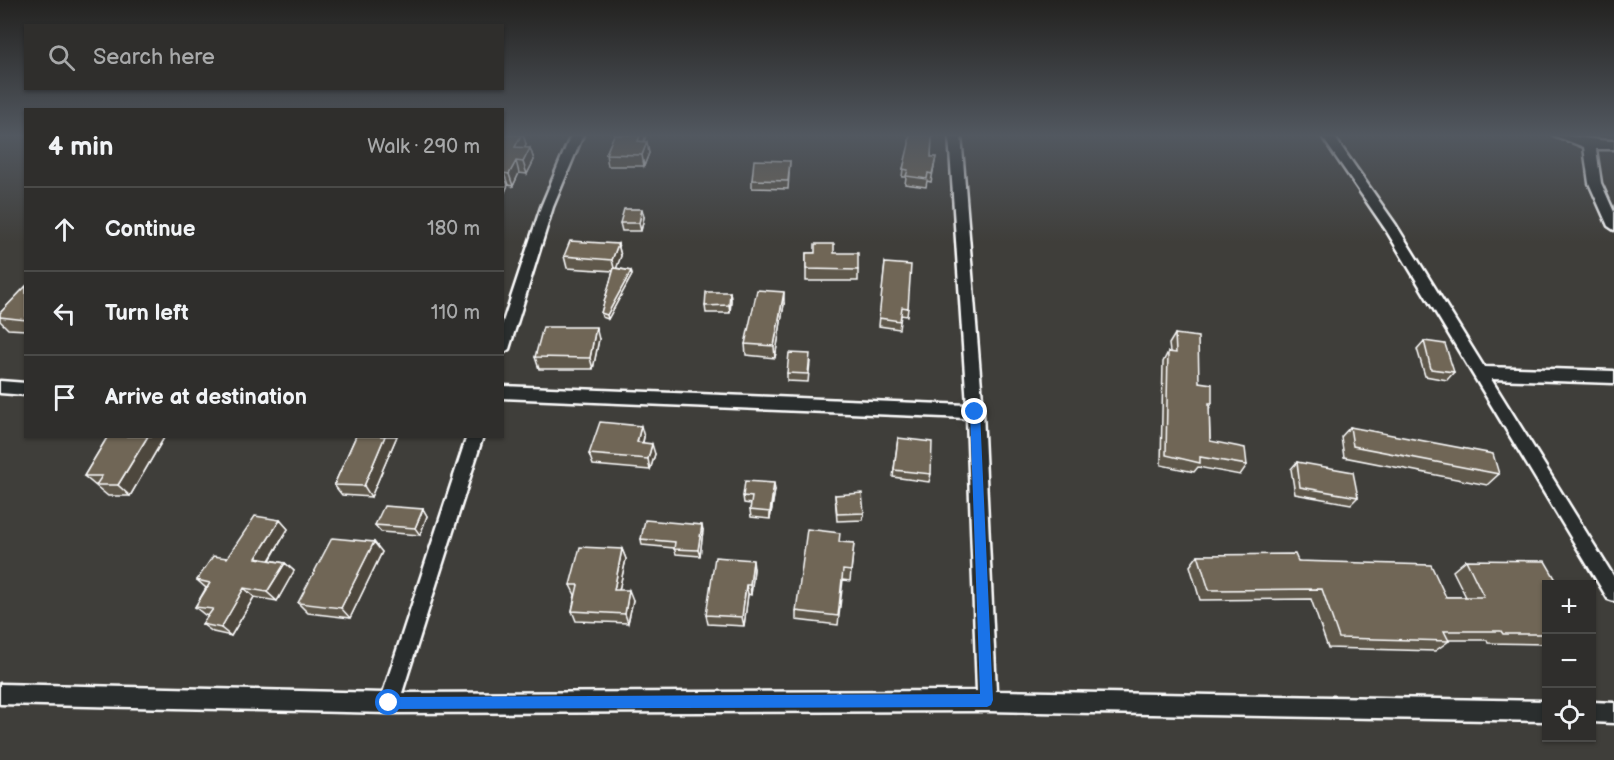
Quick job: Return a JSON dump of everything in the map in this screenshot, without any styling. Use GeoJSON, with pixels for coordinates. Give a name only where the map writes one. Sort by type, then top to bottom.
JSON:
{"type":"FeatureCollection","features":[{"type":"Feature","properties":{"kind":"street"},"geometry":{"type":"LineString","coordinates":[[504,343],[547,207],[562,170]]}},
{"type":"Feature","properties":{"kind":"street"},"geometry":{"type":"LineString","coordinates":[[958,170],[975,412],[987,700]]}},
{"type":"Feature","properties":{"kind":"street"},"geometry":{"type":"LineString","coordinates":[[1351,170],[1391,228],[1614,593]]}},
{"type":"Feature","properties":{"kind":"street"},"geometry":{"type":"LineString","coordinates":[[1593,170],[1595,183],[1614,226]]}},
{"type":"Feature","properties":{"kind":"street"},"geometry":{"type":"LineString","coordinates":[[1481,373],[1614,377]]}},
{"type":"Feature","properties":{"kind":"street"},"geometry":{"type":"LineString","coordinates":[[0,387],[24,388]]}},
{"type":"Feature","properties":{"kind":"street"},"geometry":{"type":"LineString","coordinates":[[504,392],[975,412]]}},
{"type":"Feature","properties":{"kind":"street"},"geometry":{"type":"LineString","coordinates":[[389,703],[474,438]]}},
{"type":"Feature","properties":{"kind":"street"},"geometry":{"type":"LineString","coordinates":[[0,694],[389,703],[987,700],[1542,711]]}},
{"type":"Feature","properties":{"kind":"street"},"geometry":{"type":"LineString","coordinates":[[1596,712],[1614,712]]}},
{"type":"Feature","properties":{"kind":"building"},"geometry":{"type":"Polygon","coordinates":[[[753,170],[789,170],[788,181],[752,180],[753,170]]]}},
{"type":"Feature","properties":{"kind":"building"},"geometry":{"type":"Polygon","coordinates":[[[908,170],[933,170],[932,174],[928,173],[927,179],[906,176],[908,170]]]}},
{"type":"Feature","properties":{"kind":"building"},"geometry":{"type":"Polygon","coordinates":[[[624,209],[642,209],[639,223],[620,223],[624,209]]]}},
{"type":"Feature","properties":{"kind":"building"},"geometry":{"type":"Polygon","coordinates":[[[570,241],[618,244],[612,260],[564,256],[570,241]]]}},
{"type":"Feature","properties":{"kind":"building"},"geometry":{"type":"Polygon","coordinates":[[[815,244],[834,244],[834,253],[858,253],[858,270],[806,269],[806,253],[815,253],[815,244]]]}},
{"type":"Feature","properties":{"kind":"building"},"geometry":{"type":"Polygon","coordinates":[[[885,263],[911,265],[908,308],[902,307],[900,321],[879,318],[885,263]]]}},
{"type":"Feature","properties":{"kind":"building"},"geometry":{"type":"Polygon","coordinates":[[[614,268],[631,271],[607,315],[601,313],[614,268]]]}},
{"type":"Feature","properties":{"kind":"building"},"geometry":{"type":"Polygon","coordinates":[[[24,288],[24,320],[0,317],[0,313],[24,288]]]}},
{"type":"Feature","properties":{"kind":"building"},"geometry":{"type":"Polygon","coordinates":[[[757,290],[784,292],[774,346],[745,344],[757,290]]]}},
{"type":"Feature","properties":{"kind":"building"},"geometry":{"type":"Polygon","coordinates":[[[706,292],[730,292],[729,305],[705,306],[706,292]]]}},
{"type":"Feature","properties":{"kind":"building"},"geometry":{"type":"Polygon","coordinates":[[[543,327],[596,327],[590,358],[535,357],[543,327]]]}},
{"type":"Feature","properties":{"kind":"building"},"geometry":{"type":"Polygon","coordinates":[[[1175,334],[1198,337],[1199,382],[1212,384],[1212,403],[1209,403],[1210,441],[1245,448],[1247,465],[1200,457],[1200,463],[1166,455],[1168,352],[1176,353],[1175,334]]]}},
{"type":"Feature","properties":{"kind":"building"},"geometry":{"type":"Polygon","coordinates":[[[1424,341],[1445,344],[1454,372],[1431,369],[1424,341]]]}},
{"type":"Feature","properties":{"kind":"building"},"geometry":{"type":"Polygon","coordinates":[[[789,353],[810,354],[808,374],[787,373],[789,353]]]}},
{"type":"Feature","properties":{"kind":"building"},"geometry":{"type":"Polygon","coordinates":[[[600,422],[641,426],[637,442],[652,444],[648,459],[589,454],[600,422]]]}},
{"type":"Feature","properties":{"kind":"building"},"geometry":{"type":"Polygon","coordinates":[[[1350,427],[1493,454],[1499,474],[1353,446],[1350,427]]]}},
{"type":"Feature","properties":{"kind":"building"},"geometry":{"type":"Polygon","coordinates":[[[107,438],[147,438],[118,485],[96,485],[102,476],[84,476],[107,438]]]}},
{"type":"Feature","properties":{"kind":"building"},"geometry":{"type":"Polygon","coordinates":[[[355,438],[384,438],[364,486],[334,485],[355,438]]]}},
{"type":"Feature","properties":{"kind":"building"},"geometry":{"type":"Polygon","coordinates":[[[898,438],[932,442],[931,474],[894,470],[898,438]]]}},
{"type":"Feature","properties":{"kind":"building"},"geometry":{"type":"Polygon","coordinates":[[[1297,462],[1353,472],[1358,497],[1300,487],[1297,462]]]}},
{"type":"Feature","properties":{"kind":"building"},"geometry":{"type":"Polygon","coordinates":[[[745,481],[774,483],[770,512],[750,510],[752,497],[743,496],[745,481]]]}},
{"type":"Feature","properties":{"kind":"building"},"geometry":{"type":"Polygon","coordinates":[[[862,493],[864,513],[837,514],[835,495],[862,493]]]}},
{"type":"Feature","properties":{"kind":"building"},"geometry":{"type":"Polygon","coordinates":[[[384,506],[423,509],[415,528],[375,525],[384,506]]]}},
{"type":"Feature","properties":{"kind":"building"},"geometry":{"type":"Polygon","coordinates":[[[255,516],[280,520],[256,558],[285,563],[267,592],[244,588],[221,628],[202,624],[213,609],[195,607],[210,583],[197,580],[213,556],[227,558],[255,516]]]}},
{"type":"Feature","properties":{"kind":"building"},"geometry":{"type":"Polygon","coordinates":[[[645,520],[702,525],[698,550],[674,549],[675,542],[641,539],[645,520]]]}},
{"type":"Feature","properties":{"kind":"building"},"geometry":{"type":"Polygon","coordinates":[[[807,529],[840,533],[839,542],[854,543],[851,571],[843,570],[838,616],[796,611],[807,529]]]}},
{"type":"Feature","properties":{"kind":"building"},"geometry":{"type":"Polygon","coordinates":[[[332,538],[374,542],[341,608],[298,603],[332,538]]]}},
{"type":"Feature","properties":{"kind":"building"},"geometry":{"type":"Polygon","coordinates":[[[580,547],[622,549],[614,590],[629,590],[625,614],[572,611],[578,585],[570,585],[580,547]]]}},
{"type":"Feature","properties":{"kind":"building"},"geometry":{"type":"Polygon","coordinates":[[[1295,554],[1298,561],[1431,565],[1446,597],[1484,597],[1466,560],[1545,561],[1556,580],[1542,580],[1542,634],[1444,631],[1449,641],[1339,638],[1322,589],[1209,590],[1198,555],[1295,554]]]}},
{"type":"Feature","properties":{"kind":"building"},"geometry":{"type":"Polygon","coordinates":[[[715,557],[753,560],[750,585],[746,585],[742,617],[706,615],[715,557]]]}},
{"type":"Feature","properties":{"kind":"route"},"geometry":{"type":"LineString","coordinates":[[389,703],[987,700],[975,412]]}}]}
